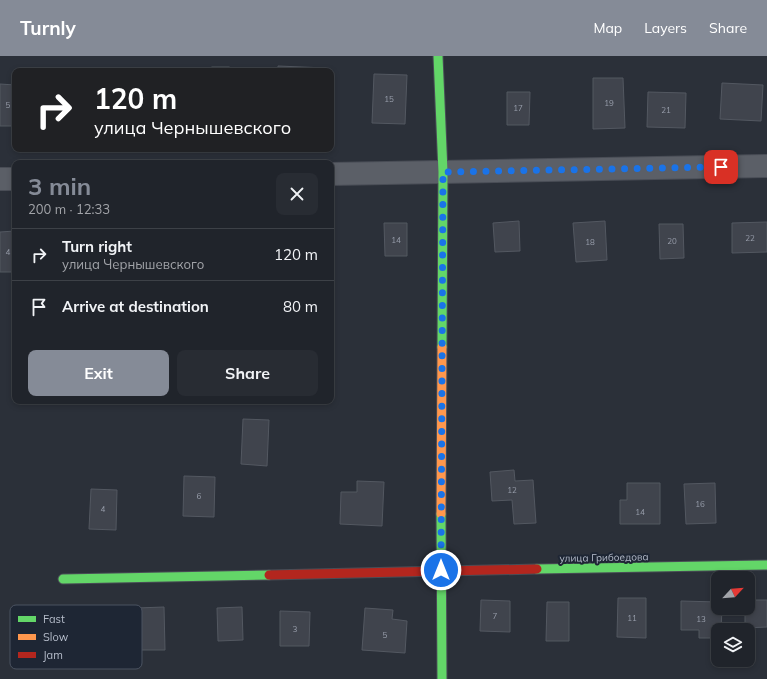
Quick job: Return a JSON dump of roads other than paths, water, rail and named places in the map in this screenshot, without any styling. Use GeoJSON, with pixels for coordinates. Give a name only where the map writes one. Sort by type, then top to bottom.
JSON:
{"type":"FeatureCollection","features":[{"type":"Feature","properties":{"kind":"street"},"geometry":{"type":"LineString","coordinates":[[438,56],[443,172],[441,570],[442,679]]}},
{"type":"Feature","properties":{"kind":"street"},"geometry":{"type":"LineString","coordinates":[[334,174],[767,166]]}},
{"type":"Feature","properties":{"kind":"street"},"geometry":{"type":"LineString","coordinates":[[0,179],[12,179]]}},
{"type":"Feature","properties":{"kind":"street","name":"улица Грибоедова"},"geometry":{"type":"LineString","coordinates":[[63,579],[441,570],[767,565]]}}]}
